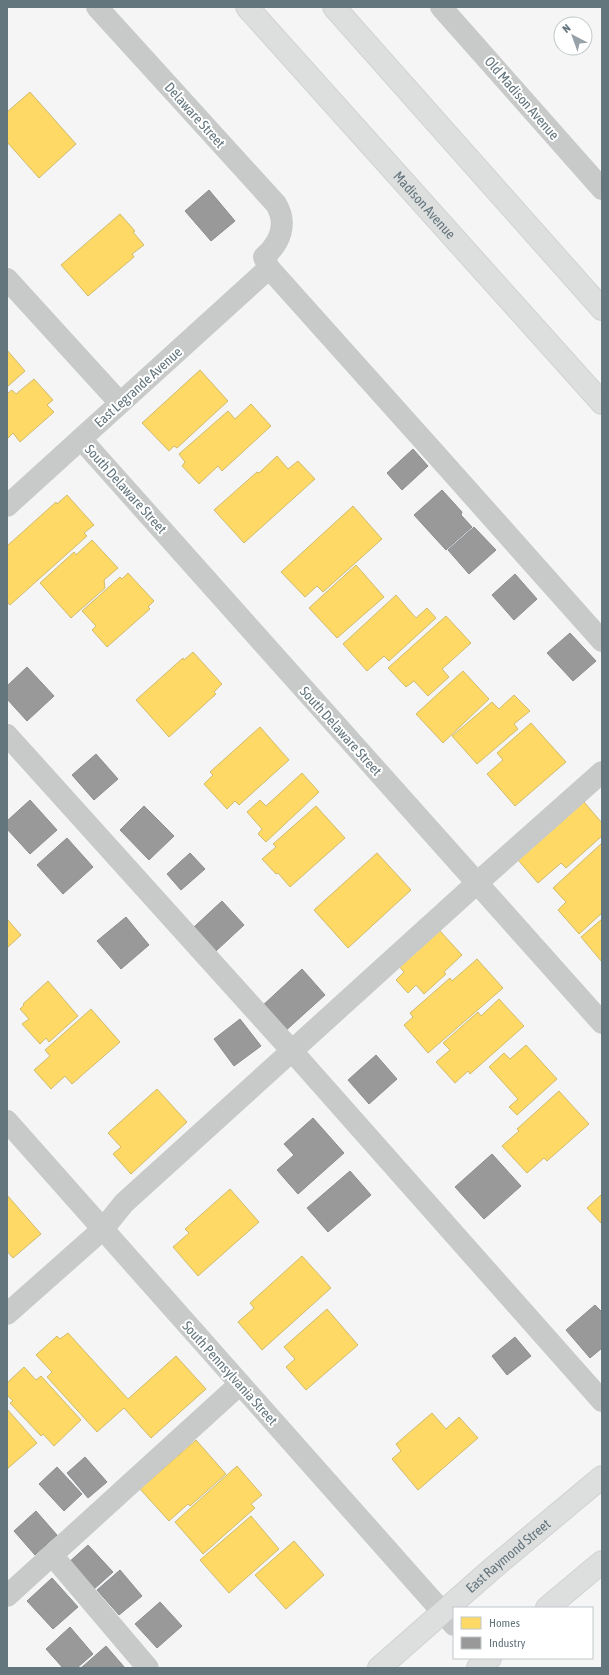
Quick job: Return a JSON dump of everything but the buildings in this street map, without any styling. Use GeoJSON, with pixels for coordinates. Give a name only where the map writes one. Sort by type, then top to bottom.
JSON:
{"type":"FeatureCollection","features":[{"type":"Feature","properties":{"kind":"main road","name":"Madison Avenue"},"geometry":{"type":"LineString","coordinates":[[247,7],[602,403]]}},
{"type":"Feature","properties":{"kind":"main road"},"geometry":{"type":"LineString","coordinates":[[334,7],[602,308]]}},
{"type":"Feature","properties":{"kind":"main road","name":"East Raymond Street"},"geometry":{"type":"LineString","coordinates":[[459,1607],[493,1568],[602,1477]]}},
{"type":"Feature","properties":{"kind":"main road"},"geometry":{"type":"LineString","coordinates":[[548,1607],[602,1562]]}},
{"type":"Feature","properties":{"kind":"main road","name":"East Raymond Street"},"geometry":{"type":"LineString","coordinates":[[379,1668],[448,1619]]}},
{"type":"Feature","properties":{"kind":"street","name":"Delaware Street"},"geometry":{"type":"LineString","coordinates":[[97,7],[276,204],[281,216],[283,228]]}},
{"type":"Feature","properties":{"kind":"street","name":"Old Madison Avenue"},"geometry":{"type":"LineString","coordinates":[[441,7],[602,189]]}},
{"type":"Feature","properties":{"kind":"street","name":"East Legrande Avenue"},"geometry":{"type":"LineString","coordinates":[[7,506],[120,403],[266,263],[280,238],[283,228]]}},
{"type":"Feature","properties":{"kind":"street"},"geometry":{"type":"LineString","coordinates":[[266,263],[602,641]]}},
{"type":"Feature","properties":{"kind":"street"},"geometry":{"type":"LineString","coordinates":[[7,279],[120,403]]}},
{"type":"Feature","properties":{"kind":"street","name":"South Delaware Street"},"geometry":{"type":"LineString","coordinates":[[81,439],[602,1023]]}},
{"type":"Feature","properties":{"kind":"street"},"geometry":{"type":"LineString","coordinates":[[7,735],[292,1051],[602,1402]]}},
{"type":"Feature","properties":{"kind":"street"},"geometry":{"type":"LineString","coordinates":[[7,1314],[103,1229],[124,1202],[602,772]]}},
{"type":"Feature","properties":{"kind":"street","name":"South Pennsylvania Street"},"geometry":{"type":"LineString","coordinates":[[7,1121],[448,1619]]}},
{"type":"Feature","properties":{"kind":"street"},"geometry":{"type":"LineString","coordinates":[[7,1596],[240,1384]]}},
{"type":"Feature","properties":{"kind":"street"},"geometry":{"type":"LineString","coordinates":[[52,1555],[148,1668]]}}]}
